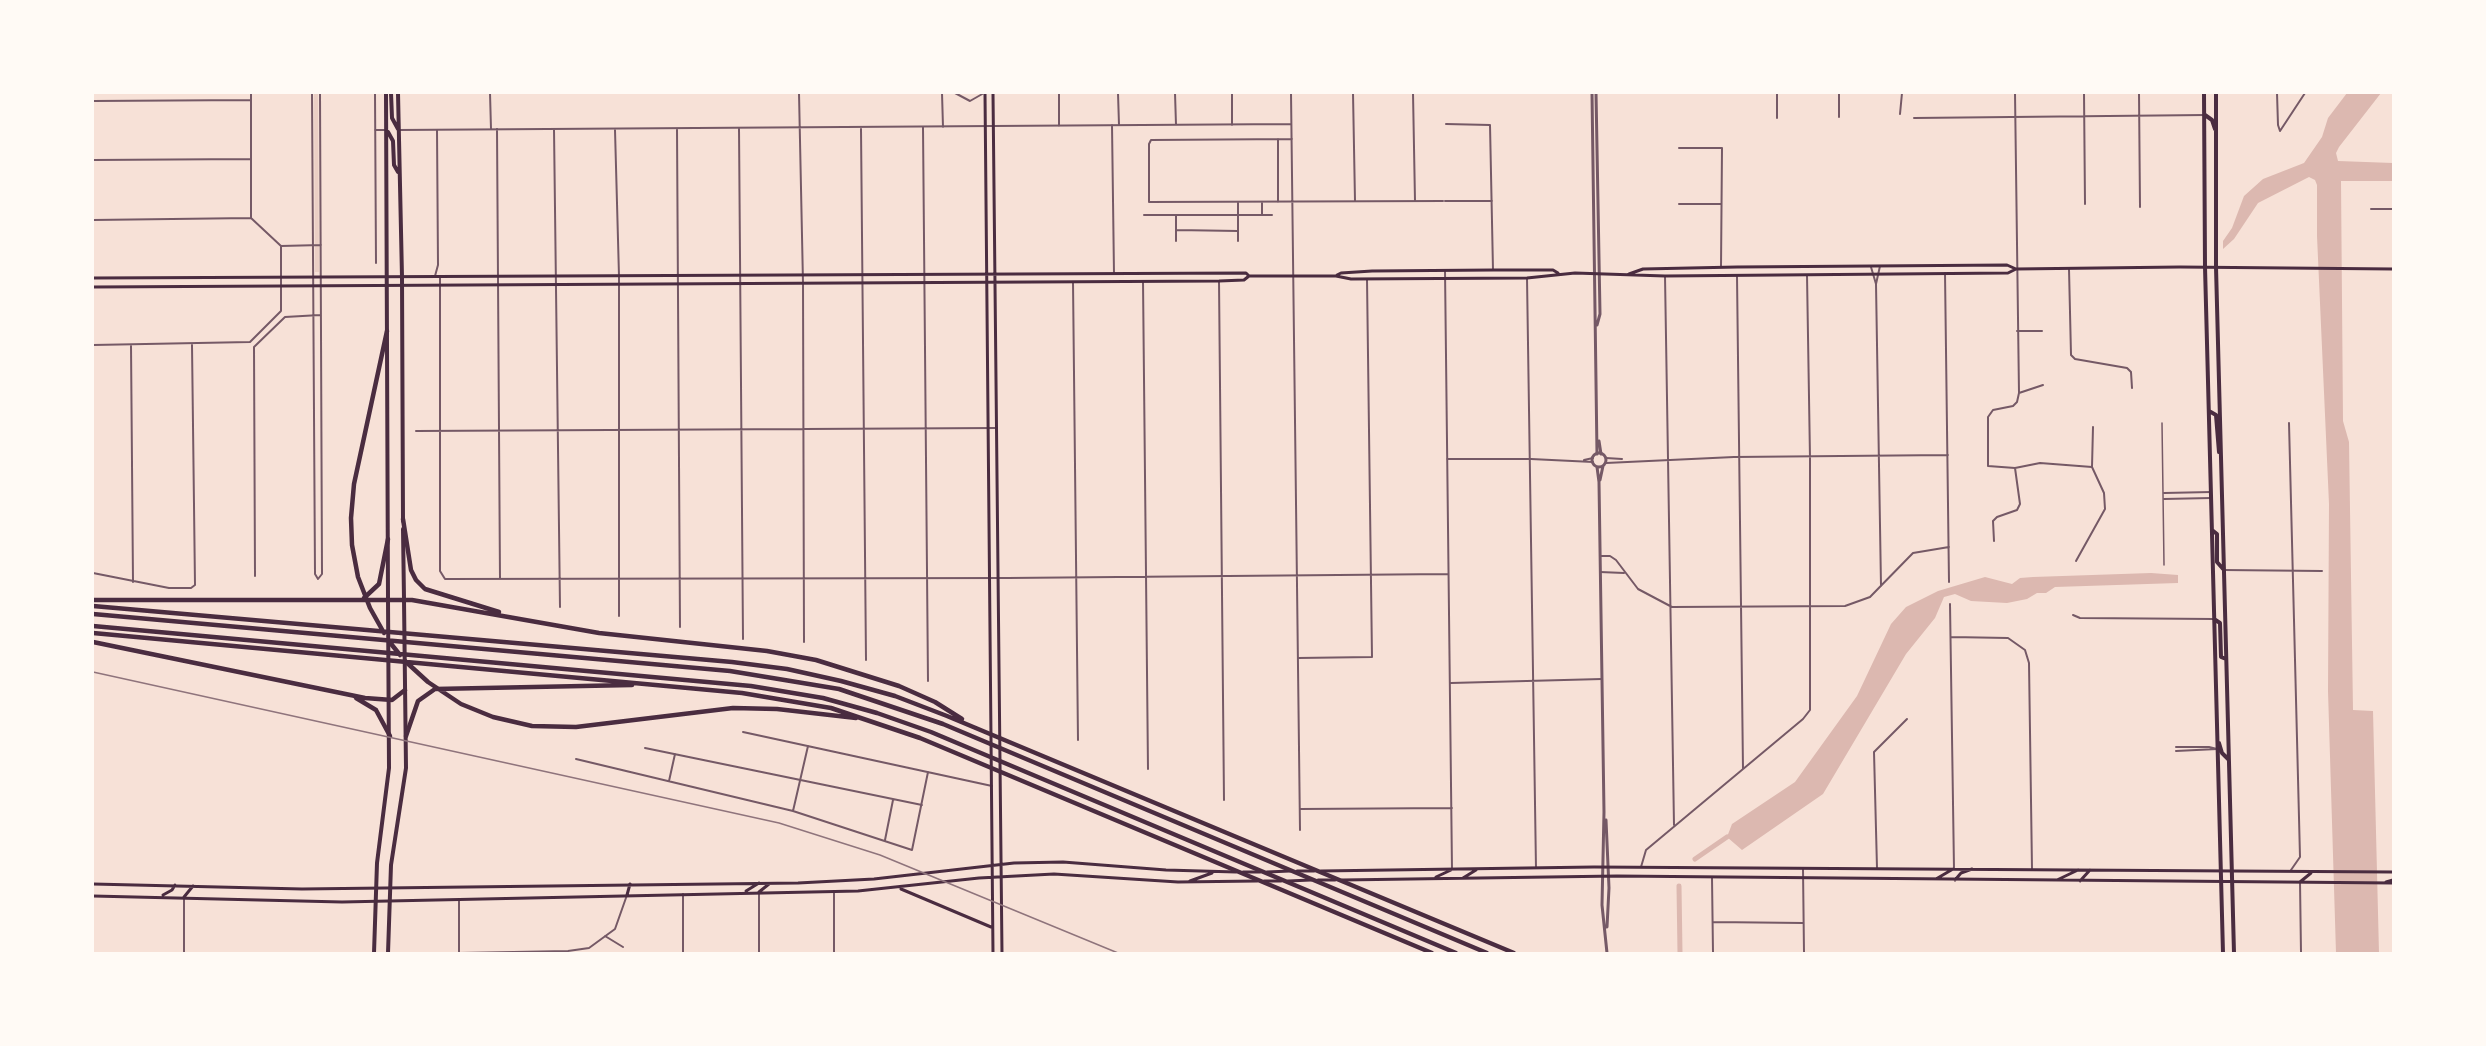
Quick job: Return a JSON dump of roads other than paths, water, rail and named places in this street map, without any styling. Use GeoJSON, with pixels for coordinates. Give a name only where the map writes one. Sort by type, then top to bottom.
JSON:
{"type":"FeatureCollection","features":[{"type":"Feature","properties":{"kind":"highway"},"geometry":{"type":"LineString","coordinates":[[387,331],[352,494],[351,538],[357,571],[370,608],[389,641],[428,682],[461,704],[509,722],[553,728],[733,708],[777,709],[865,718]]}},
{"type":"Feature","properties":{"kind":"highway"},"geometry":{"type":"LineString","coordinates":[[403,519],[411,570],[416,580],[425,589],[510,616]]}},
{"type":"Feature","properties":{"kind":"highway"},"geometry":{"type":"LineString","coordinates":[[362,600],[379,584],[388,539]]}},
{"type":"Feature","properties":{"kind":"highway"},"geometry":{"type":"LineString","coordinates":[[93,600],[404,599],[599,633],[767,651],[823,662],[910,691],[935,702],[977,729]]}},
{"type":"Feature","properties":{"kind":"highway"},"geometry":{"type":"LineString","coordinates":[[93,606],[732,662],[787,669],[877,691],[977,729],[1514,953]]}},
{"type":"Feature","properties":{"kind":"highway"},"geometry":{"type":"LineString","coordinates":[[93,614],[730,671],[785,678],[875,699],[976,738],[1487,953]]}},
{"type":"Feature","properties":{"kind":"highway"},"geometry":{"type":"LineString","coordinates":[[93,626],[787,691],[877,712],[1456,953]]}},
{"type":"Feature","properties":{"kind":"highway"},"geometry":{"type":"LineString","coordinates":[[93,633],[650,684],[777,697],[831,708],[865,718],[977,762],[1432,953]]}},
{"type":"Feature","properties":{"kind":"highway"},"geometry":{"type":"LineString","coordinates":[[93,642],[348,695],[389,700],[398,698],[405,690]]}},
{"type":"Feature","properties":{"kind":"highway"},"geometry":{"type":"LineString","coordinates":[[406,736],[416,704],[435,689],[650,684]]}},
{"type":"Feature","properties":{"kind":"highway"},"geometry":{"type":"LineString","coordinates":[[348,695],[376,710],[390,736]]}},
{"type":"Feature","properties":{"kind":"main road"},"geometry":{"type":"LineString","coordinates":[[374,953],[374,901],[388,789],[390,736],[386,93]]}},
{"type":"Feature","properties":{"kind":"main road"},"geometry":{"type":"LineString","coordinates":[[391,93],[392,118],[398,130]]}},
{"type":"Feature","properties":{"kind":"main road"},"geometry":{"type":"LineString","coordinates":[[388,953],[389,888],[393,842],[404,784],[406,736],[398,93]]}},
{"type":"Feature","properties":{"kind":"main road"},"geometry":{"type":"LineString","coordinates":[[985,93],[993,953]]}},
{"type":"Feature","properties":{"kind":"main road"},"geometry":{"type":"LineString","coordinates":[[993,93],[1002,953]]}},
{"type":"Feature","properties":{"kind":"main road"},"geometry":{"type":"LineString","coordinates":[[2204,93],[2205,267],[2223,953]]}},
{"type":"Feature","properties":{"kind":"main road"},"geometry":{"type":"LineString","coordinates":[[2216,93],[2216,267],[2234,953]]}},
{"type":"Feature","properties":{"kind":"main road"},"geometry":{"type":"LineString","coordinates":[[2205,115],[2212,120],[2216,133]]}},
{"type":"Feature","properties":{"kind":"main road"},"geometry":{"type":"LineString","coordinates":[[387,130],[392,138],[394,165],[399,172]]}},
{"type":"Feature","properties":{"kind":"main road"},"geometry":{"type":"LineString","coordinates":[[1628,274],[1643,269],[2007,265],[2016,269],[2205,267],[2393,269]]}},
{"type":"Feature","properties":{"kind":"main road"},"geometry":{"type":"LineString","coordinates":[[1711,276],[1721,268]]}},
{"type":"Feature","properties":{"kind":"main road"},"geometry":{"type":"LineString","coordinates":[[1737,276],[1744,268]]}},
{"type":"Feature","properties":{"kind":"main road"},"geometry":{"type":"LineString","coordinates":[[93,278],[1246,273],[1249,276],[1336,276],[1367,279],[1527,278],[1558,273],[1737,276],[2007,273],[2016,269]]}},
{"type":"Feature","properties":{"kind":"main road"},"geometry":{"type":"LineString","coordinates":[[1336,276],[1341,273],[1445,270],[1553,270],[1558,273]]}},
{"type":"Feature","properties":{"kind":"main road"},"geometry":{"type":"LineString","coordinates":[[1143,281],[1151,274]]}},
{"type":"Feature","properties":{"kind":"main road"},"geometry":{"type":"LineString","coordinates":[[93,287],[1219,281],[1244,280],[1249,276]]}},
{"type":"Feature","properties":{"kind":"main road"},"geometry":{"type":"LineString","coordinates":[[2209,411],[2216,415],[2222,464]]}},
{"type":"Feature","properties":{"kind":"main road"},"geometry":{"type":"LineString","coordinates":[[2212,530],[2217,534],[2217,562],[2224,570]]}},
{"type":"Feature","properties":{"kind":"main road"},"geometry":{"type":"LineString","coordinates":[[2214,619],[2220,623],[2221,657],[2226,659]]}},
{"type":"Feature","properties":{"kind":"main road"},"geometry":{"type":"LineString","coordinates":[[2217,740],[2222,753],[2229,760]]}},
{"type":"Feature","properties":{"kind":"main road"},"geometry":{"type":"LineString","coordinates":[[93,884],[389,888],[770,883],[860,880],[1001,864],[1073,862],[1217,872],[1803,867],[2393,872]]}},
{"type":"Feature","properties":{"kind":"main road"},"geometry":{"type":"LineString","coordinates":[[1955,880],[1961,873],[1973,868]]}},
{"type":"Feature","properties":{"kind":"main road"},"geometry":{"type":"LineString","coordinates":[[1431,878],[1452,869]]}},
{"type":"Feature","properties":{"kind":"main road"},"geometry":{"type":"LineString","coordinates":[[1463,878],[1467,873],[1480,869]]}},
{"type":"Feature","properties":{"kind":"main road"},"geometry":{"type":"LineString","coordinates":[[1934,879],[1954,869]]}},
{"type":"Feature","properties":{"kind":"main road"},"geometry":{"type":"LineString","coordinates":[[2056,880],[2079,869]]}},
{"type":"Feature","properties":{"kind":"main road"},"geometry":{"type":"LineString","coordinates":[[2080,881],[2091,870]]}},
{"type":"Feature","properties":{"kind":"main road"},"geometry":{"type":"LineString","coordinates":[[1188,882],[1217,872]]}},
{"type":"Feature","properties":{"kind":"main road"},"geometry":{"type":"LineString","coordinates":[[2300,882],[2313,873]]}},
{"type":"Feature","properties":{"kind":"main road"},"geometry":{"type":"LineString","coordinates":[[93,896],[321,902],[388,901],[834,891],[899,888],[1001,876],[1088,874],[1188,882],[1603,876],[2379,883],[2393,881]]}},
{"type":"Feature","properties":{"kind":"main road"},"geometry":{"type":"LineString","coordinates":[[744,892],[759,883]]}},
{"type":"Feature","properties":{"kind":"main road"},"geometry":{"type":"LineString","coordinates":[[759,892],[770,883]]}},
{"type":"Feature","properties":{"kind":"main road"},"geometry":{"type":"LineString","coordinates":[[627,895],[630,884]]}},
{"type":"Feature","properties":{"kind":"main road"},"geometry":{"type":"LineString","coordinates":[[161,896],[172,890],[175,885]]}},
{"type":"Feature","properties":{"kind":"main road"},"geometry":{"type":"LineString","coordinates":[[184,897],[195,885]]}},
{"type":"Feature","properties":{"kind":"main road"},"geometry":{"type":"LineString","coordinates":[[899,888],[992,927]]}},
{"type":"Feature","properties":{"kind":"street"},"geometry":{"type":"LineString","coordinates":[[251,93],[251,218]]}},
{"type":"Feature","properties":{"kind":"street"},"geometry":{"type":"LineString","coordinates":[[312,93],[315,574],[318,579],[322,574],[323,476],[320,93]]}},
{"type":"Feature","properties":{"kind":"street"},"geometry":{"type":"LineString","coordinates":[[375,93],[376,263]]}},
{"type":"Feature","properties":{"kind":"street"},"geometry":{"type":"LineString","coordinates":[[490,93],[491,129]]}},
{"type":"Feature","properties":{"kind":"street"},"geometry":{"type":"LineString","coordinates":[[799,93],[803,283],[804,642]]}},
{"type":"Feature","properties":{"kind":"street"},"geometry":{"type":"LineString","coordinates":[[942,93],[943,127]]}},
{"type":"Feature","properties":{"kind":"street"},"geometry":{"type":"LineString","coordinates":[[955,93],[970,101],[985,93]]}},
{"type":"Feature","properties":{"kind":"street"},"geometry":{"type":"LineString","coordinates":[[1059,93],[1059,126]]}},
{"type":"Feature","properties":{"kind":"street"},"geometry":{"type":"LineString","coordinates":[[1118,93],[1119,125]]}},
{"type":"Feature","properties":{"kind":"street"},"geometry":{"type":"LineString","coordinates":[[1175,93],[1176,125]]}},
{"type":"Feature","properties":{"kind":"street"},"geometry":{"type":"LineString","coordinates":[[1232,93],[1232,125]]}},
{"type":"Feature","properties":{"kind":"street"},"geometry":{"type":"LineString","coordinates":[[1291,93],[1300,830]]}},
{"type":"Feature","properties":{"kind":"street"},"geometry":{"type":"LineString","coordinates":[[1353,93],[1355,201]]}},
{"type":"Feature","properties":{"kind":"street"},"geometry":{"type":"LineString","coordinates":[[1413,93],[1415,201]]}},
{"type":"Feature","properties":{"kind":"street"},"geometry":{"type":"LineString","coordinates":[[1594,93],[1593,273],[1597,327],[1599,454],[1605,462]]}},
{"type":"Feature","properties":{"kind":"street"},"geometry":{"type":"LineString","coordinates":[[1594,93],[1599,274],[1597,327]]}},
{"type":"Feature","properties":{"kind":"street"},"geometry":{"type":"LineString","coordinates":[[1776,118],[1777,93]]}},
{"type":"Feature","properties":{"kind":"street"},"geometry":{"type":"LineString","coordinates":[[1839,93],[1839,117]]}},
{"type":"Feature","properties":{"kind":"street"},"geometry":{"type":"LineString","coordinates":[[1900,114],[1903,108],[1902,93]]}},
{"type":"Feature","properties":{"kind":"street"},"geometry":{"type":"LineString","coordinates":[[2015,93],[2019,393],[2017,402],[1993,410],[1988,417],[1988,466],[2015,468],[2040,463],[2092,467]]}},
{"type":"Feature","properties":{"kind":"street"},"geometry":{"type":"LineString","coordinates":[[2084,93],[2085,204]]}},
{"type":"Feature","properties":{"kind":"street"},"geometry":{"type":"LineString","coordinates":[[2139,93],[2140,207]]}},
{"type":"Feature","properties":{"kind":"street"},"geometry":{"type":"LineString","coordinates":[[2277,93],[2280,131],[2305,93]]}},
{"type":"Feature","properties":{"kind":"street"},"geometry":{"type":"LineString","coordinates":[[93,101],[251,100]]}},
{"type":"Feature","properties":{"kind":"street"},"geometry":{"type":"LineString","coordinates":[[1914,118],[2205,115]]}},
{"type":"Feature","properties":{"kind":"street"},"geometry":{"type":"LineString","coordinates":[[398,130],[1291,124]]}},
{"type":"Feature","properties":{"kind":"street"},"geometry":{"type":"LineString","coordinates":[[1446,124],[1490,125],[1493,270]]}},
{"type":"Feature","properties":{"kind":"street"},"geometry":{"type":"LineString","coordinates":[[1112,125],[1114,274]]}},
{"type":"Feature","properties":{"kind":"street"},"geometry":{"type":"LineString","coordinates":[[313,126],[321,126]]}},
{"type":"Feature","properties":{"kind":"street"},"geometry":{"type":"LineString","coordinates":[[738,128],[743,639]]}},
{"type":"Feature","properties":{"kind":"street"},"geometry":{"type":"LineString","coordinates":[[861,128],[866,660]]}},
{"type":"Feature","properties":{"kind":"street"},"geometry":{"type":"LineString","coordinates":[[923,128],[928,681]]}},
{"type":"Feature","properties":{"kind":"street"},"geometry":{"type":"LineString","coordinates":[[497,129],[500,579]]}},
{"type":"Feature","properties":{"kind":"street"},"geometry":{"type":"LineString","coordinates":[[554,129],[558,276],[560,606]]}},
{"type":"Feature","properties":{"kind":"street"},"geometry":{"type":"LineString","coordinates":[[615,129],[619,276],[619,616]]}},
{"type":"Feature","properties":{"kind":"street"},"geometry":{"type":"LineString","coordinates":[[677,129],[680,627]]}},
{"type":"Feature","properties":{"kind":"street"},"geometry":{"type":"LineString","coordinates":[[375,130],[387,130]]}},
{"type":"Feature","properties":{"kind":"street"},"geometry":{"type":"LineString","coordinates":[[434,277],[438,265],[437,130]]}},
{"type":"Feature","properties":{"kind":"street"},"geometry":{"type":"LineString","coordinates":[[1292,139],[1155,139],[1150,142],[1149,202],[1491,201]]}},
{"type":"Feature","properties":{"kind":"street"},"geometry":{"type":"LineString","coordinates":[[1278,139],[1278,202]]}},
{"type":"Feature","properties":{"kind":"street"},"geometry":{"type":"LineString","coordinates":[[1679,148],[1722,148],[1721,268]]}},
{"type":"Feature","properties":{"kind":"street"},"geometry":{"type":"LineString","coordinates":[[93,160],[251,159]]}},
{"type":"Feature","properties":{"kind":"street"},"geometry":{"type":"LineString","coordinates":[[1238,202],[1238,241]]}},
{"type":"Feature","properties":{"kind":"street"},"geometry":{"type":"LineString","coordinates":[[1262,202],[1262,215]]}},
{"type":"Feature","properties":{"kind":"street"},"geometry":{"type":"LineString","coordinates":[[1679,204],[1721,204]]}},
{"type":"Feature","properties":{"kind":"street"},"geometry":{"type":"LineString","coordinates":[[2371,209],[2393,209]]}},
{"type":"Feature","properties":{"kind":"street"},"geometry":{"type":"LineString","coordinates":[[1144,215],[1272,215]]}},
{"type":"Feature","properties":{"kind":"street"},"geometry":{"type":"LineString","coordinates":[[1176,215],[1176,241]]}},
{"type":"Feature","properties":{"kind":"street"},"geometry":{"type":"LineString","coordinates":[[93,219],[251,218],[281,246],[321,245]]}},
{"type":"Feature","properties":{"kind":"street"},"geometry":{"type":"LineString","coordinates":[[1176,230],[1238,231]]}},
{"type":"Feature","properties":{"kind":"street"},"geometry":{"type":"LineString","coordinates":[[281,246],[280,311],[285,317]]}},
{"type":"Feature","properties":{"kind":"street"},"geometry":{"type":"LineString","coordinates":[[1871,266],[1871,274],[1876,284]]}},
{"type":"Feature","properties":{"kind":"street"},"geometry":{"type":"LineString","coordinates":[[1880,266],[1876,284],[1881,586]]}},
{"type":"Feature","properties":{"kind":"street"},"geometry":{"type":"LineString","coordinates":[[2069,269],[2071,355],[2075,359],[2127,368],[2131,372],[2132,388]]}},
{"type":"Feature","properties":{"kind":"street"},"geometry":{"type":"LineString","coordinates":[[1445,270],[1452,869]]}},
{"type":"Feature","properties":{"kind":"street"},"geometry":{"type":"LineString","coordinates":[[1945,273],[1949,582]]}},
{"type":"Feature","properties":{"kind":"street"},"geometry":{"type":"LineString","coordinates":[[1641,868],[1646,850],[1808,716],[1811,607],[1807,275]]}},
{"type":"Feature","properties":{"kind":"street"},"geometry":{"type":"LineString","coordinates":[[1665,276],[1674,825]]}},
{"type":"Feature","properties":{"kind":"street"},"geometry":{"type":"LineString","coordinates":[[1737,276],[1743,770]]}},
{"type":"Feature","properties":{"kind":"street"},"geometry":{"type":"LineString","coordinates":[[440,277],[440,562],[444,578],[998,578],[1448,574]]}},
{"type":"Feature","properties":{"kind":"street"},"geometry":{"type":"LineString","coordinates":[[1527,278],[1536,868]]}},
{"type":"Feature","properties":{"kind":"street"},"geometry":{"type":"LineString","coordinates":[[1298,658],[1372,657],[1367,279]]}},
{"type":"Feature","properties":{"kind":"street"},"geometry":{"type":"LineString","coordinates":[[1143,281],[1148,769]]}},
{"type":"Feature","properties":{"kind":"street"},"geometry":{"type":"LineString","coordinates":[[1219,281],[1224,800]]}},
{"type":"Feature","properties":{"kind":"street"},"geometry":{"type":"LineString","coordinates":[[1073,282],[1078,740]]}},
{"type":"Feature","properties":{"kind":"street"},"geometry":{"type":"LineString","coordinates":[[93,345],[192,345],[250,342],[280,311]]}},
{"type":"Feature","properties":{"kind":"street"},"geometry":{"type":"LineString","coordinates":[[254,347],[285,317],[321,315]]}},
{"type":"Feature","properties":{"kind":"street"},"geometry":{"type":"LineString","coordinates":[[2017,331],[2042,331]]}},
{"type":"Feature","properties":{"kind":"street"},"geometry":{"type":"LineString","coordinates":[[250,342],[254,347],[255,576]]}},
{"type":"Feature","properties":{"kind":"street"},"geometry":{"type":"LineString","coordinates":[[131,345],[133,582]]}},
{"type":"Feature","properties":{"kind":"street"},"geometry":{"type":"LineString","coordinates":[[93,573],[169,588],[191,588],[195,585],[192,345]]}},
{"type":"Feature","properties":{"kind":"street"},"geometry":{"type":"LineString","coordinates":[[2019,393],[2043,385]]}},
{"type":"Feature","properties":{"kind":"street"},"geometry":{"type":"LineString","coordinates":[[2289,423],[2300,857],[2290,871]]}},
{"type":"Feature","properties":{"kind":"street"},"geometry":{"type":"LineString","coordinates":[[2076,561],[2105,509],[2104,493],[2092,467],[2092,427]]}},
{"type":"Feature","properties":{"kind":"street"},"geometry":{"type":"LineString","coordinates":[[416,431],[997,428]]}},
{"type":"Feature","properties":{"kind":"street"},"geometry":{"type":"LineString","coordinates":[[1447,459],[1593,460],[1599,454]]}},
{"type":"Feature","properties":{"kind":"street"},"geometry":{"type":"LineString","coordinates":[[1597,467],[1605,462],[1669,458],[1948,455]]}},
{"type":"Feature","properties":{"kind":"street"},"geometry":{"type":"LineString","coordinates":[[1593,460],[1597,467],[1599,482],[1604,812],[1603,909],[1606,931]]}},
{"type":"Feature","properties":{"kind":"street"},"geometry":{"type":"LineString","coordinates":[[1599,482],[1605,462]]}},
{"type":"Feature","properties":{"kind":"street"},"geometry":{"type":"LineString","coordinates":[[1994,542],[1993,521],[1997,517],[2017,510],[2020,504],[2015,468]]}},
{"type":"Feature","properties":{"kind":"street"},"geometry":{"type":"LineString","coordinates":[[314,476],[323,476]]}},
{"type":"Feature","properties":{"kind":"street"},"geometry":{"type":"LineString","coordinates":[[2164,493],[2211,492]]}},
{"type":"Feature","properties":{"kind":"street"},"geometry":{"type":"LineString","coordinates":[[2164,499],[2211,498]]}},
{"type":"Feature","properties":{"kind":"street"},"geometry":{"type":"LineString","coordinates":[[1600,555],[1610,556],[1616,560],[1623,573],[1638,589],[1672,607],[1811,607],[1845,606],[1860,602],[1870,597],[1912,553],[1949,547]]}},
{"type":"Feature","properties":{"kind":"street"},"geometry":{"type":"LineString","coordinates":[[2224,570],[2322,571]]}},
{"type":"Feature","properties":{"kind":"street"},"geometry":{"type":"LineString","coordinates":[[1600,572],[1623,573]]}},
{"type":"Feature","properties":{"kind":"street"},"geometry":{"type":"LineString","coordinates":[[1950,604],[1954,869]]}},
{"type":"Feature","properties":{"kind":"street"},"geometry":{"type":"LineString","coordinates":[[2073,615],[2080,618],[2214,619]]}},
{"type":"Feature","properties":{"kind":"street"},"geometry":{"type":"LineString","coordinates":[[1951,638],[2008,638],[2025,650],[2029,663],[2032,869]]}},
{"type":"Feature","properties":{"kind":"street"},"geometry":{"type":"LineString","coordinates":[[1450,683],[1602,679]]}},
{"type":"Feature","properties":{"kind":"street"},"geometry":{"type":"LineString","coordinates":[[1877,868],[1874,752],[1906,719]]}},
{"type":"Feature","properties":{"kind":"street"},"geometry":{"type":"LineString","coordinates":[[743,732],[992,786]]}},
{"type":"Feature","properties":{"kind":"street"},"geometry":{"type":"LineString","coordinates":[[793,811],[807,746]]}},
{"type":"Feature","properties":{"kind":"street"},"geometry":{"type":"LineString","coordinates":[[2176,747],[2217,749]]}},
{"type":"Feature","properties":{"kind":"street"},"geometry":{"type":"LineString","coordinates":[[2189,747],[2189,752]]}},
{"type":"Feature","properties":{"kind":"street"},"geometry":{"type":"LineString","coordinates":[[645,748],[922,805]]}},
{"type":"Feature","properties":{"kind":"street"},"geometry":{"type":"LineString","coordinates":[[2176,752],[2217,749]]}},
{"type":"Feature","properties":{"kind":"street"},"geometry":{"type":"LineString","coordinates":[[669,781],[675,754]]}},
{"type":"Feature","properties":{"kind":"street"},"geometry":{"type":"LineString","coordinates":[[576,759],[793,811],[912,850],[928,772]]}},
{"type":"Feature","properties":{"kind":"street"},"geometry":{"type":"LineString","coordinates":[[885,840],[893,800]]}},
{"type":"Feature","properties":{"kind":"street"},"geometry":{"type":"LineString","coordinates":[[1300,809],[1452,807]]}},
{"type":"Feature","properties":{"kind":"street"},"geometry":{"type":"LineString","coordinates":[[1604,812],[1608,867],[1606,953]]}},
{"type":"Feature","properties":{"kind":"street"},"geometry":{"type":"LineString","coordinates":[[1803,867],[1804,953]]}},
{"type":"Feature","properties":{"kind":"street"},"geometry":{"type":"LineString","coordinates":[[1712,877],[1713,953]]}},
{"type":"Feature","properties":{"kind":"street"},"geometry":{"type":"LineString","coordinates":[[2300,882],[2301,953]]}},
{"type":"Feature","properties":{"kind":"street"},"geometry":{"type":"LineString","coordinates":[[834,891],[834,953]]}},
{"type":"Feature","properties":{"kind":"street"},"geometry":{"type":"LineString","coordinates":[[759,892],[759,953]]}},
{"type":"Feature","properties":{"kind":"street"},"geometry":{"type":"LineString","coordinates":[[682,894],[683,953]]}},
{"type":"Feature","properties":{"kind":"street"},"geometry":{"type":"LineString","coordinates":[[459,899],[459,953],[568,951],[590,948],[615,929],[627,895]]}},
{"type":"Feature","properties":{"kind":"street"},"geometry":{"type":"LineString","coordinates":[[184,897],[184,953]]}},
{"type":"Feature","properties":{"kind":"street"},"geometry":{"type":"LineString","coordinates":[[1713,922],[1803,923]]}},
{"type":"Feature","properties":{"kind":"street"},"geometry":{"type":"LineString","coordinates":[[605,936],[623,947]]}},
{"type":"Feature","properties":{"kind":"lane"},"geometry":{"type":"LineString","coordinates":[[2162,423],[2164,565]]}},
{"type":"Feature","properties":{"kind":"waterway"},"geometry":{"type":"LineString","coordinates":[[1695,859],[1727,837]]}},
{"type":"Feature","properties":{"kind":"waterway"},"geometry":{"type":"LineString","coordinates":[[1679,886],[1680,953]]}},
{"type":"Feature","properties":{"kind":"railway"},"geometry":{"type":"LineString","coordinates":[[93,672],[779,823],[880,855],[1118,953]]}}]}
